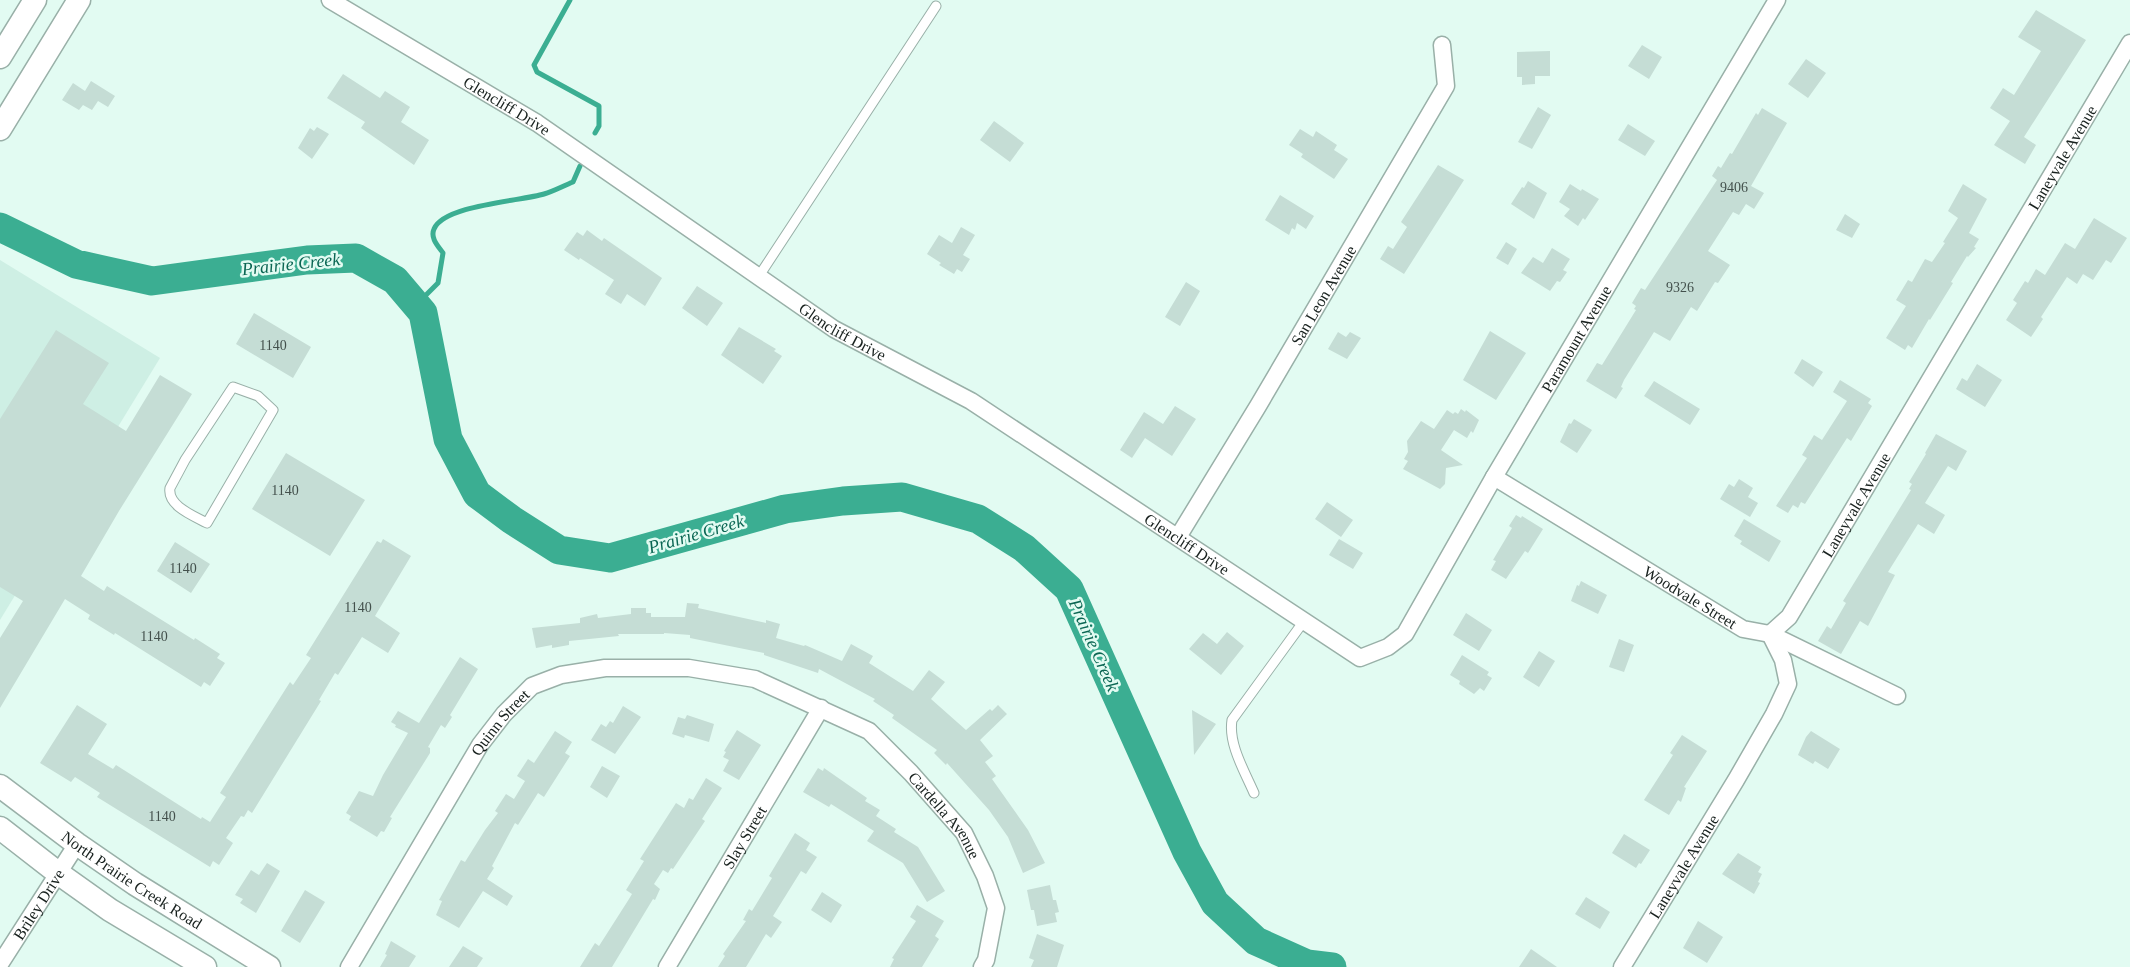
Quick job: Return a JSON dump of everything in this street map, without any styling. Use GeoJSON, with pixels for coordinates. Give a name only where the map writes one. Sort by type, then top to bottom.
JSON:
{"type":"FeatureCollection","features":[{"type":"Feature","properties":{"kind":"main road"},"geometry":{"type":"LineString","coordinates":[[0,57],[35,0]]}},
{"type":"Feature","properties":{"kind":"main road"},"geometry":{"type":"LineString","coordinates":[[0,129],[79,0]]}},
{"type":"Feature","properties":{"kind":"main road","name":"North Prairie Creek Road"},"geometry":{"type":"LineString","coordinates":[[0,786],[77,844],[135,884],[270,967]]}},
{"type":"Feature","properties":{"kind":"main road"},"geometry":{"type":"LineString","coordinates":[[0,828],[110,910],[205,967]]}},
{"type":"Feature","properties":{"kind":"street","name":"Glencliff Drive"},"geometry":{"type":"LineString","coordinates":[[330,0],[537,124],[834,328],[971,401],[1360,658]]}},
{"type":"Feature","properties":{"kind":"street","name":"Paramount Avenue"},"geometry":{"type":"LineString","coordinates":[[1360,658],[1388,647],[1405,634],[1494,477],[1777,0]]}},
{"type":"Feature","properties":{"kind":"street","name":"Laneyvale Avenue"},"geometry":{"type":"LineString","coordinates":[[1622,967],[1736,780],[1774,714],[1788,684],[1783,660],[1770,634],[1789,617],[2130,43]]}},
{"type":"Feature","properties":{"kind":"street","name":"San Leon Avenue"},"geometry":{"type":"LineString","coordinates":[[1178,537],[1263,397],[1446,86],[1442,45]]}},
{"type":"Feature","properties":{"kind":"street","name":"Woodvale Street"},"geometry":{"type":"LineString","coordinates":[[1494,477],[1743,628],[1770,634],[1898,696]]}},
{"type":"Feature","properties":{"kind":"street","name":"Quinn Street"},"geometry":{"type":"LineString","coordinates":[[349,967],[480,744],[504,714],[532,686],[561,675],[605,668],[689,668],[755,679],[821,708]]}},
{"type":"Feature","properties":{"kind":"street","name":"Slay Street"},"geometry":{"type":"LineString","coordinates":[[667,967],[821,708]]}},
{"type":"Feature","properties":{"kind":"street","name":"Cardella Avenue"},"geometry":{"type":"LineString","coordinates":[[821,708],[869,731],[911,772],[964,833],[985,876],[996,908],[986,960],[982,967]]}},
{"type":"Feature","properties":{"kind":"street","name":"Briley Drive"},"geometry":{"type":"LineString","coordinates":[[0,964],[77,844]]}},
{"type":"Feature","properties":{"kind":"lane"},"geometry":{"type":"LineString","coordinates":[[758,276],[936,6]]}},
{"type":"Feature","properties":{"kind":"lane"},"geometry":{"type":"LineString","coordinates":[[233,387],[258,396],[272,410],[207,524],[172,502],[169,493],[185,460],[233,387]]}},
{"type":"Feature","properties":{"kind":"lane"},"geometry":{"type":"LineString","coordinates":[[1254,793],[1236,750],[1231,727],[1232,720],[1304,621]]}},
{"type":"Feature","properties":{"kind":"shaded area"},"geometry":{"type":"Polygon","coordinates":[[[0,260],[160,358],[0,620],[0,260]]]}},
{"type":"Feature","properties":{"kind":"building"},"geometry":{"type":"Polygon","coordinates":[[[2036,10],[2086,40],[2024,137],[2036,145],[2025,164],[1994,145],[2010,121],[1990,108],[2003,88],[2014,95],[2041,51],[2018,37],[2036,10]]]}},
{"type":"Feature","properties":{"kind":"building"},"geometry":{"type":"Polygon","coordinates":[[[1642,45],[1662,57],[1649,79],[1628,66],[1642,45]]]}},
{"type":"Feature","properties":{"kind":"building"},"geometry":{"type":"Polygon","coordinates":[[[1550,51],[1550,76],[1535,76],[1535,84],[1522,85],[1522,77],[1517,77],[1517,52],[1550,51]]]}},
{"type":"Feature","properties":{"kind":"building"},"geometry":{"type":"Polygon","coordinates":[[[1806,59],[1826,73],[1808,98],[1788,84],[1806,59]]]}},
{"type":"Feature","properties":{"kind":"building"},"geometry":{"type":"Polygon","coordinates":[[[343,74],[380,98],[385,91],[410,107],[401,122],[429,140],[414,165],[361,128],[365,122],[327,98],[343,74]]]}},
{"type":"Feature","properties":{"kind":"building"},"geometry":{"type":"Polygon","coordinates":[[[91,81],[115,96],[108,107],[98,101],[92,110],[83,105],[79,110],[62,100],[73,83],[85,91],[91,81]]]}},
{"type":"Feature","properties":{"kind":"building"},"geometry":{"type":"Polygon","coordinates":[[[1538,107],[1551,115],[1532,149],[1518,142],[1538,107]]]}},
{"type":"Feature","properties":{"kind":"building"},"geometry":{"type":"Polygon","coordinates":[[[1762,108],[1787,123],[1751,186],[1764,193],[1754,209],[1746,204],[1739,215],[1733,212],[1708,251],[1730,265],[1718,283],[1715,282],[1697,311],[1691,307],[1670,341],[1654,332],[1624,380],[1621,387],[1623,388],[1616,399],[1586,381],[1597,363],[1602,365],[1636,310],[1634,309],[1636,306],[1632,303],[1641,288],[1645,290],[1717,180],[1712,176],[1718,166],[1721,168],[1730,153],[1732,154],[1756,113],[1758,115],[1762,108]]]}},
{"type":"Feature","properties":{"kind":"building"},"geometry":{"type":"Polygon","coordinates":[[[994,121],[1024,143],[1010,162],[980,140],[994,121]]]}},
{"type":"Feature","properties":{"kind":"building"},"geometry":{"type":"Polygon","coordinates":[[[1628,124],[1655,141],[1645,156],[1618,140],[1628,124]]]}},
{"type":"Feature","properties":{"kind":"building"},"geometry":{"type":"Polygon","coordinates":[[[317,127],[329,134],[312,159],[298,148],[310,128],[314,131],[317,127]]]}},
{"type":"Feature","properties":{"kind":"building"},"geometry":{"type":"Polygon","coordinates":[[[1300,129],[1313,137],[1316,131],[1337,145],[1334,150],[1348,159],[1334,179],[1301,157],[1303,154],[1289,145],[1300,129]]]}},
{"type":"Feature","properties":{"kind":"building"},"geometry":{"type":"Polygon","coordinates":[[[1438,165],[1464,180],[1404,274],[1380,259],[1388,246],[1393,249],[1407,227],[1401,222],[1438,165]]]}},
{"type":"Feature","properties":{"kind":"building"},"geometry":{"type":"Polygon","coordinates":[[[1528,181],[1547,193],[1534,219],[1511,204],[1528,181]]]}},
{"type":"Feature","properties":{"kind":"building"},"geometry":{"type":"Polygon","coordinates":[[[1570,184],[1599,199],[1585,220],[1583,218],[1578,226],[1564,216],[1570,209],[1559,202],[1570,184]]]}},
{"type":"Feature","properties":{"kind":"building"},"geometry":{"type":"Polygon","coordinates":[[[1963,184],[1987,199],[1969,233],[1979,239],[1974,247],[1976,248],[1967,256],[1951,282],[1953,283],[1912,348],[1908,345],[1905,350],[1886,338],[1906,306],[1896,300],[1908,280],[1912,282],[1925,259],[1932,262],[1945,243],[1943,242],[1958,218],[1948,211],[1963,184]]]}},
{"type":"Feature","properties":{"kind":"building"},"geometry":{"type":"Polygon","coordinates":[[[1280,195],[1314,216],[1306,229],[1297,223],[1295,230],[1292,228],[1289,235],[1265,220],[1280,195]]]}},
{"type":"Feature","properties":{"kind":"building"},"geometry":{"type":"Polygon","coordinates":[[[1845,214],[1860,224],[1852,238],[1836,230],[1845,214]]]}},
{"type":"Feature","properties":{"kind":"building"},"geometry":{"type":"Polygon","coordinates":[[[2094,218],[2127,238],[2111,263],[2106,260],[2093,280],[2083,274],[2077,284],[2067,277],[2041,317],[2043,319],[2031,337],[2006,320],[2017,303],[2013,300],[2025,281],[2028,283],[2036,269],[2045,275],[2065,243],[2075,249],[2094,218]]]}},
{"type":"Feature","properties":{"kind":"building"},"geometry":{"type":"Polygon","coordinates":[[[961,227],[975,235],[963,255],[970,259],[962,272],[957,269],[954,274],[939,265],[941,263],[927,254],[939,235],[952,243],[961,227]]]}},
{"type":"Feature","properties":{"kind":"building"},"geometry":{"type":"Polygon","coordinates":[[[587,230],[602,241],[604,238],[662,278],[645,306],[627,294],[621,304],[605,294],[614,280],[564,250],[577,232],[583,236],[587,230]]]}},
{"type":"Feature","properties":{"kind":"building"},"geometry":{"type":"Polygon","coordinates":[[[1506,242],[1517,249],[1508,265],[1496,258],[1506,242]]]}},
{"type":"Feature","properties":{"kind":"building"},"geometry":{"type":"Polygon","coordinates":[[[1552,248],[1570,259],[1563,270],[1567,272],[1550,291],[1521,273],[1533,257],[1543,263],[1552,248]]]}},
{"type":"Feature","properties":{"kind":"building"},"geometry":{"type":"Polygon","coordinates":[[[1186,282],[1200,291],[1180,326],[1165,317],[1186,282]]]}},
{"type":"Feature","properties":{"kind":"building"},"geometry":{"type":"Polygon","coordinates":[[[697,286],[723,303],[707,326],[682,308],[697,286]]]}},
{"type":"Feature","properties":{"kind":"building"},"geometry":{"type":"Polygon","coordinates":[[[254,313],[311,347],[293,378],[236,344],[254,313]]]}},
{"type":"Feature","properties":{"kind":"building"},"geometry":{"type":"Polygon","coordinates":[[[739,327],[776,349],[774,351],[782,356],[763,384],[721,355],[739,327]]]}},
{"type":"Feature","properties":{"kind":"building"},"geometry":{"type":"Polygon","coordinates":[[[56,330],[109,363],[83,404],[126,431],[160,375],[192,394],[81,576],[104,591],[107,586],[220,654],[217,658],[225,663],[210,686],[204,682],[201,687],[115,633],[114,635],[88,619],[90,615],[65,599],[0,708],[0,638],[23,601],[0,587],[0,419],[56,330]]]}},
{"type":"Feature","properties":{"kind":"building"},"geometry":{"type":"Polygon","coordinates":[[[1490,331],[1526,353],[1496,400],[1463,380],[1490,331]]]}},
{"type":"Feature","properties":{"kind":"building"},"geometry":{"type":"Polygon","coordinates":[[[1338,332],[1346,337],[1350,332],[1361,338],[1347,359],[1328,349],[1338,332]]]}},
{"type":"Feature","properties":{"kind":"building"},"geometry":{"type":"Polygon","coordinates":[[[1802,359],[1823,372],[1813,387],[1794,373],[1802,359]]]}},
{"type":"Feature","properties":{"kind":"building"},"geometry":{"type":"Polygon","coordinates":[[[1977,364],[2002,380],[1985,407],[1956,389],[1962,378],[1967,381],[1977,364]]]}},
{"type":"Feature","properties":{"kind":"building"},"geometry":{"type":"Polygon","coordinates":[[[1840,380],[1871,399],[1868,403],[1872,406],[1851,441],[1847,438],[1805,504],[1801,502],[1798,508],[1793,505],[1788,513],[1776,506],[1807,458],[1802,455],[1814,435],[1822,440],[1847,401],[1833,392],[1840,380]]]}},
{"type":"Feature","properties":{"kind":"building"},"geometry":{"type":"Polygon","coordinates":[[[1654,381],[1700,409],[1690,425],[1644,396],[1654,381]]]}},
{"type":"Feature","properties":{"kind":"building"},"geometry":{"type":"Polygon","coordinates":[[[1175,406],[1196,419],[1172,456],[1145,438],[1132,458],[1120,450],[1144,412],[1163,424],[1175,406]]]}},
{"type":"Feature","properties":{"kind":"building"},"geometry":{"type":"Polygon","coordinates":[[[1461,409],[1465,412],[1466,410],[1479,420],[1473,433],[1471,431],[1467,438],[1454,430],[1441,450],[1463,465],[1446,468],[1445,484],[1440,489],[1403,469],[1408,461],[1404,459],[1408,452],[1407,441],[1421,421],[1434,429],[1447,410],[1453,414],[1455,412],[1458,414],[1461,409]]]}},
{"type":"Feature","properties":{"kind":"building"},"geometry":{"type":"Polygon","coordinates":[[[1574,419],[1592,430],[1577,453],[1560,442],[1569,423],[1571,424],[1574,419]]]}},
{"type":"Feature","properties":{"kind":"building"},"geometry":{"type":"Polygon","coordinates":[[[1936,434],[1967,451],[1956,471],[1948,466],[1925,503],[1945,515],[1934,534],[1918,524],[1888,572],[1895,575],[1868,626],[1860,621],[1841,654],[1818,641],[1827,626],[1831,629],[1846,603],[1843,601],[1911,490],[1909,489],[1912,484],[1909,482],[1936,434]]]}},
{"type":"Feature","properties":{"kind":"building"},"geometry":{"type":"Polygon","coordinates":[[[286,453],[365,500],[330,556],[252,509],[286,453]]]}},
{"type":"Feature","properties":{"kind":"building"},"geometry":{"type":"Polygon","coordinates":[[[1739,479],[1753,488],[1748,497],[1758,503],[1750,517],[1720,499],[1729,484],[1734,487],[1739,479]]]}},
{"type":"Feature","properties":{"kind":"building"},"geometry":{"type":"Polygon","coordinates":[[[1327,502],[1353,520],[1341,537],[1315,519],[1327,502]]]}},
{"type":"Feature","properties":{"kind":"building"},"geometry":{"type":"Polygon","coordinates":[[[1516,515],[1521,518],[1522,516],[1543,529],[1528,553],[1525,551],[1506,579],[1491,570],[1496,561],[1493,560],[1512,528],[1509,526],[1516,515]]]}},
{"type":"Feature","properties":{"kind":"building"},"geometry":{"type":"Polygon","coordinates":[[[1744,519],[1781,541],[1769,562],[1740,544],[1742,541],[1734,536],[1744,519]]]}},
{"type":"Feature","properties":{"kind":"building"},"geometry":{"type":"Polygon","coordinates":[[[383,539],[411,556],[375,616],[400,633],[388,653],[362,637],[338,675],[335,673],[319,700],[321,701],[252,813],[248,810],[244,817],[241,816],[226,838],[233,843],[219,865],[213,861],[210,867],[97,797],[100,793],[75,777],[71,782],[40,763],[77,705],[107,724],[88,754],[113,769],[116,765],[201,819],[202,817],[210,822],[226,797],[220,793],[290,682],[293,685],[311,658],[306,655],[377,541],[381,543],[383,539]]]}},
{"type":"Feature","properties":{"kind":"building"},"geometry":{"type":"Polygon","coordinates":[[[1339,539],[1363,553],[1353,569],[1329,555],[1339,539]]]}},
{"type":"Feature","properties":{"kind":"building"},"geometry":{"type":"Polygon","coordinates":[[[175,542],[210,564],[191,593],[157,571],[175,542]]]}},
{"type":"Feature","properties":{"kind":"building"},"geometry":{"type":"Polygon","coordinates":[[[1581,581],[1607,595],[1598,614],[1571,601],[1577,585],[1579,586],[1581,581]]]}},
{"type":"Feature","properties":{"kind":"building"},"geometry":{"type":"Polygon","coordinates":[[[687,603],[699,604],[698,608],[766,623],[766,620],[780,624],[776,638],[805,645],[842,661],[851,644],[873,656],[869,663],[913,691],[929,670],[945,682],[931,699],[966,730],[990,709],[992,711],[998,705],[1007,714],[980,740],[993,756],[985,762],[996,776],[992,779],[1028,830],[1045,863],[1023,873],[1008,837],[989,810],[947,763],[946,765],[934,753],[937,750],[892,718],[894,715],[873,701],[875,699],[819,669],[818,673],[764,655],[764,653],[690,638],[690,635],[664,633],[618,634],[619,636],[569,641],[569,645],[552,648],[552,645],[536,648],[532,628],[580,623],[580,618],[597,614],[598,618],[631,614],[631,608],[646,608],[646,613],[651,613],[651,617],[685,617],[687,603]]]}},
{"type":"Feature","properties":{"kind":"building"},"geometry":{"type":"Polygon","coordinates":[[[1466,613],[1492,630],[1479,651],[1453,635],[1466,613]]]}},
{"type":"Feature","properties":{"kind":"building"},"geometry":{"type":"Polygon","coordinates":[[[1227,632],[1244,646],[1221,675],[1189,649],[1203,633],[1217,644],[1227,632]]]}},
{"type":"Feature","properties":{"kind":"building"},"geometry":{"type":"Polygon","coordinates":[[[1619,639],[1634,645],[1624,672],[1609,667],[1619,639]]]}},
{"type":"Feature","properties":{"kind":"building"},"geometry":{"type":"Polygon","coordinates":[[[1539,651],[1555,661],[1539,687],[1523,677],[1539,651]]]}},
{"type":"Feature","properties":{"kind":"building"},"geometry":{"type":"Polygon","coordinates":[[[1462,655],[1489,672],[1487,675],[1492,678],[1484,691],[1480,688],[1474,694],[1459,684],[1460,681],[1450,675],[1462,655]]]}},
{"type":"Feature","properties":{"kind":"building"},"geometry":{"type":"Polygon","coordinates":[[[460,657],[478,669],[450,715],[452,717],[445,728],[441,725],[428,747],[430,748],[430,753],[390,817],[392,818],[384,832],[381,831],[377,837],[349,820],[351,816],[346,813],[359,791],[373,796],[408,733],[395,727],[396,725],[391,722],[398,711],[419,723],[460,657]]]}},
{"type":"Feature","properties":{"kind":"building"},"geometry":{"type":"Polygon","coordinates":[[[623,706],[641,717],[615,754],[591,740],[601,724],[606,727],[610,721],[613,723],[623,706]]]}},
{"type":"Feature","properties":{"kind":"building"},"geometry":{"type":"Polygon","coordinates":[[[1192,710],[1216,724],[1194,755],[1192,710]]]}},
{"type":"Feature","properties":{"kind":"building"},"geometry":{"type":"Polygon","coordinates":[[[687,715],[714,724],[709,742],[685,735],[684,738],[672,734],[678,717],[685,719],[687,715]]]}},
{"type":"Feature","properties":{"kind":"building"},"geometry":{"type":"Polygon","coordinates":[[[737,730],[761,745],[739,780],[723,771],[729,760],[723,757],[726,752],[724,751],[737,730]]]}},
{"type":"Feature","properties":{"kind":"building"},"geometry":{"type":"Polygon","coordinates":[[[555,731],[572,742],[565,753],[570,756],[544,797],[538,793],[518,825],[515,823],[487,879],[513,896],[507,906],[483,891],[459,928],[436,915],[442,901],[439,900],[461,860],[465,862],[498,813],[495,811],[506,794],[514,799],[525,781],[517,776],[528,759],[534,763],[555,731]]]}},
{"type":"Feature","properties":{"kind":"building"},"geometry":{"type":"Polygon","coordinates":[[[1811,731],[1840,749],[1828,769],[1815,761],[1813,764],[1798,755],[1806,737],[1811,731]]]}},
{"type":"Feature","properties":{"kind":"building"},"geometry":{"type":"Polygon","coordinates":[[[1682,735],[1707,751],[1684,787],[1686,788],[1681,802],[1678,800],[1669,815],[1644,800],[1673,755],[1670,753],[1682,735]]]}},
{"type":"Feature","properties":{"kind":"building"},"geometry":{"type":"Polygon","coordinates":[[[602,766],[620,776],[607,798],[590,787],[602,766]]]}},
{"type":"Feature","properties":{"kind":"building"},"geometry":{"type":"Polygon","coordinates":[[[818,768],[823,771],[824,768],[867,798],[865,801],[880,810],[876,816],[896,829],[894,832],[918,847],[945,891],[927,902],[903,863],[867,841],[874,831],[831,804],[829,807],[803,792],[818,768]]]}},
{"type":"Feature","properties":{"kind":"building"},"geometry":{"type":"Polygon","coordinates":[[[706,778],[722,788],[702,819],[705,821],[673,869],[671,868],[668,873],[663,870],[654,884],[660,889],[655,900],[653,899],[612,967],[580,967],[595,943],[599,946],[632,894],[626,890],[644,861],[640,859],[676,803],[684,808],[689,798],[693,800],[706,778]]]}},
{"type":"Feature","properties":{"kind":"building"},"geometry":{"type":"Polygon","coordinates":[[[795,833],[810,843],[806,850],[817,857],[806,874],[801,871],[773,916],[782,922],[771,938],[766,934],[746,967],[718,967],[725,956],[723,954],[746,921],[743,920],[749,909],[752,911],[772,878],[769,876],[795,833]]]}},
{"type":"Feature","properties":{"kind":"building"},"geometry":{"type":"Polygon","coordinates":[[[1624,834],[1650,850],[1636,868],[1612,853],[1624,834]]]}},
{"type":"Feature","properties":{"kind":"building"},"geometry":{"type":"Polygon","coordinates":[[[1738,853],[1761,867],[1758,872],[1762,874],[1758,882],[1760,883],[1754,894],[1722,874],[1738,853]]]}},
{"type":"Feature","properties":{"kind":"building"},"geometry":{"type":"Polygon","coordinates":[[[267,863],[280,871],[256,913],[240,903],[243,899],[235,895],[251,870],[259,875],[267,863]]]}},
{"type":"Feature","properties":{"kind":"building"},"geometry":{"type":"Polygon","coordinates":[[[1050,885],[1053,900],[1056,900],[1059,912],[1055,913],[1057,922],[1037,926],[1027,890],[1050,885]]]}},
{"type":"Feature","properties":{"kind":"building"},"geometry":{"type":"Polygon","coordinates":[[[305,890],[325,902],[300,943],[281,931],[305,890]]]}},
{"type":"Feature","properties":{"kind":"building"},"geometry":{"type":"Polygon","coordinates":[[[822,892],[842,905],[831,923],[811,910],[822,892]]]}},
{"type":"Feature","properties":{"kind":"building"},"geometry":{"type":"Polygon","coordinates":[[[1586,897],[1610,912],[1600,929],[1575,914],[1586,897]]]}},
{"type":"Feature","properties":{"kind":"building"},"geometry":{"type":"Polygon","coordinates":[[[917,905],[944,921],[935,936],[939,939],[922,967],[890,967],[894,959],[892,958],[916,921],[910,917],[917,905]]]}},
{"type":"Feature","properties":{"kind":"building"},"geometry":{"type":"Polygon","coordinates":[[[1698,921],[1723,937],[1707,963],[1683,948],[1698,921]]]}},
{"type":"Feature","properties":{"kind":"building"},"geometry":{"type":"Polygon","coordinates":[[[1037,934],[1064,945],[1057,967],[1031,967],[1034,960],[1029,958],[1037,934]]]}},
{"type":"Feature","properties":{"kind":"building"},"geometry":{"type":"Polygon","coordinates":[[[391,941],[416,956],[409,967],[380,967],[387,955],[385,954],[391,941]]]}},
{"type":"Feature","properties":{"kind":"building"},"geometry":{"type":"Polygon","coordinates":[[[463,946],[483,958],[477,967],[449,967],[463,946]]]}},
{"type":"Feature","properties":{"kind":"building"},"geometry":{"type":"Polygon","coordinates":[[[1531,949],[1557,967],[1519,967],[1531,949]]]}},
{"type":"Feature","properties":{"kind":"waterway"},"geometry":{"type":"LineString","coordinates":[[570,0],[534,65],[537,72],[599,106],[599,126],[595,133]]}},
{"type":"Feature","properties":{"kind":"waterway"},"geometry":{"type":"LineString","coordinates":[[416,305],[438,283],[443,253],[435,242],[433,232],[441,221],[452,214],[467,209],[544,194],[573,182],[580,166]]}},
{"type":"Feature","properties":{"kind":"waterway","name":"Prairie Creek"},"geometry":{"type":"LineString","coordinates":[[0,227],[76,264],[152,281],[307,260],[356,258],[395,280],[423,313],[448,439],[477,494],[512,520],[559,550],[610,558],[785,509],[843,501],[902,497],[978,519],[1024,548],[1069,589],[1187,852],[1215,903],[1256,941],[1307,964],[1332,967]]}}]}
